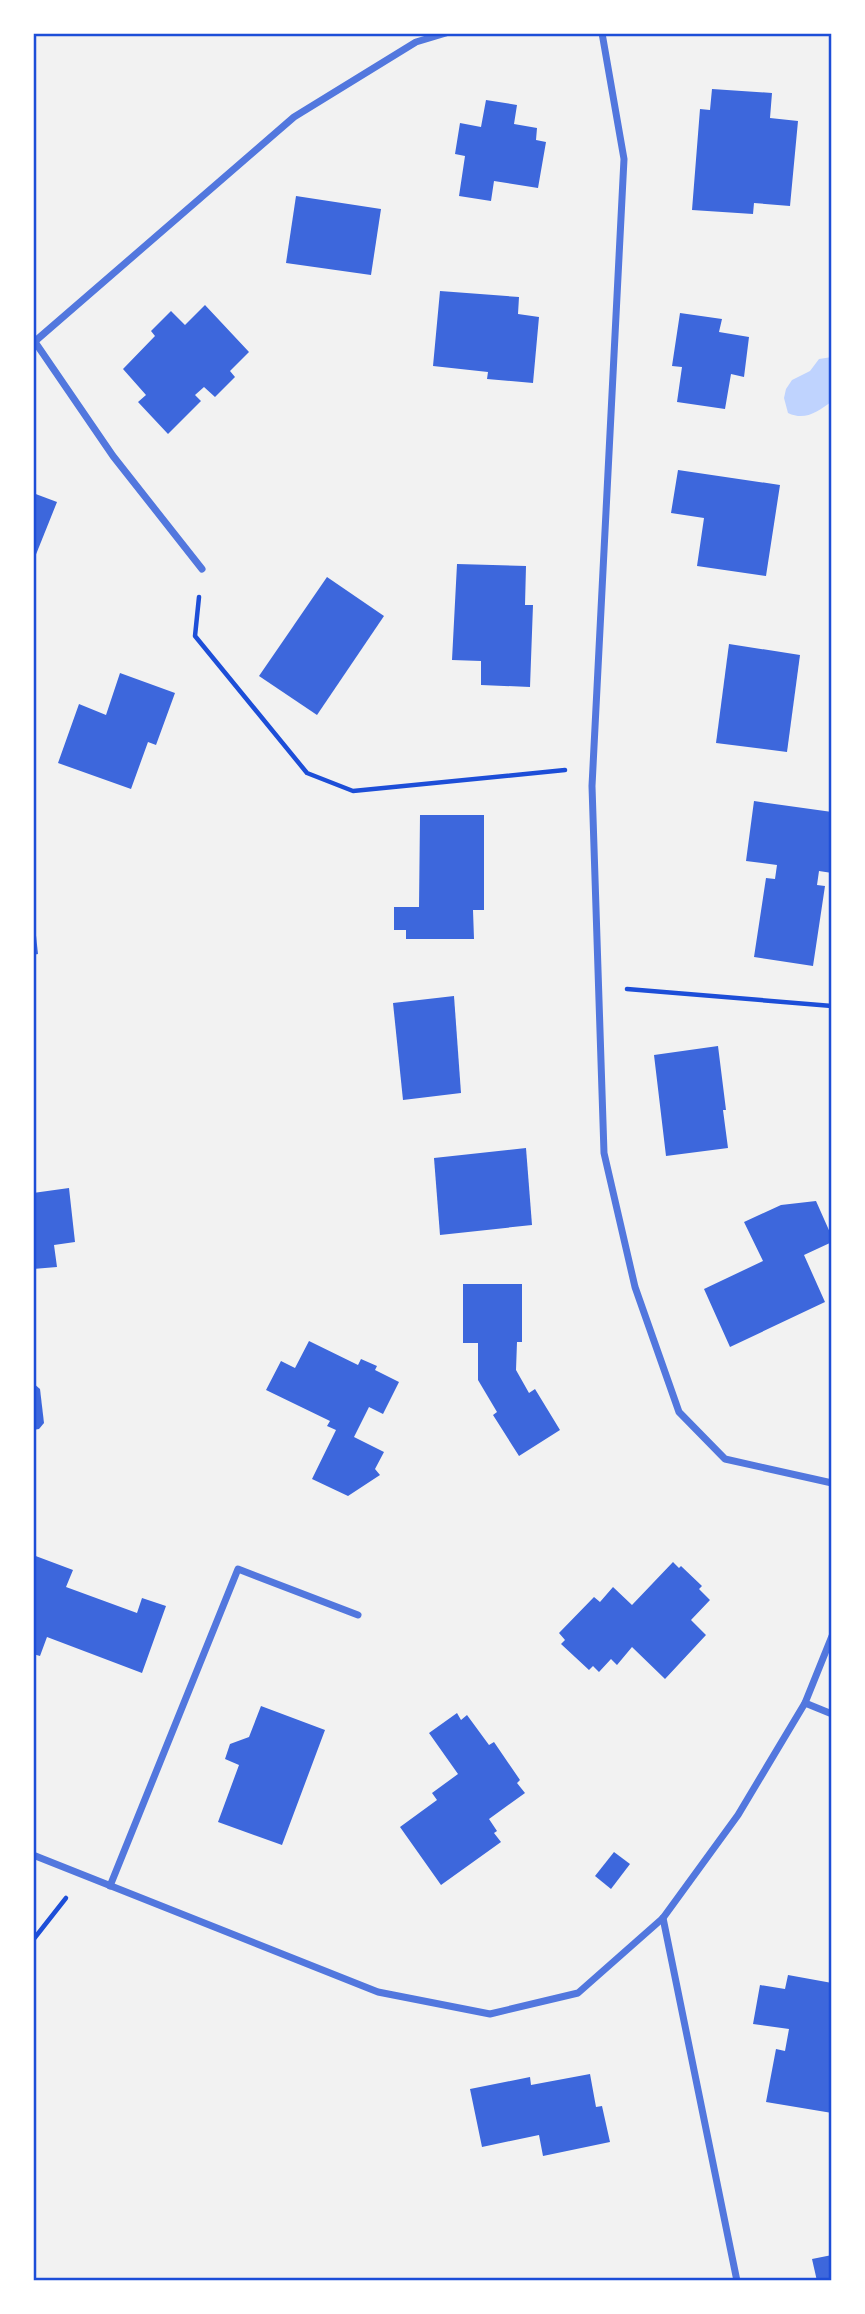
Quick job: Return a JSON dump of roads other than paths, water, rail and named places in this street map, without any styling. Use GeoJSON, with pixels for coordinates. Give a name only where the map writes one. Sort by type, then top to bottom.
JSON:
{"type":"FeatureCollection","features":[{"type":"Feature","properties":{"kind":"street"},"geometry":{"type":"LineString","coordinates":[[202,569],[113,456],[34,343],[294,117],[416,42],[446,33]]}},
{"type":"Feature","properties":{"kind":"street"},"geometry":{"type":"LineString","coordinates":[[602,33],[624,159],[593,768],[604,1153],[635,1287],[679,1412],[725,1459],[832,1483]]}},
{"type":"Feature","properties":{"kind":"street"},"geometry":{"type":"LineString","coordinates":[[110,1886],[239,1569],[358,1615]]}},
{"type":"Feature","properties":{"kind":"street"},"geometry":{"type":"LineString","coordinates":[[33,1855],[378,1993],[490,2014],[578,1993],[663,1917],[738,1815],[805,1703],[832,1636]]}},
{"type":"Feature","properties":{"kind":"street"},"geometry":{"type":"LineString","coordinates":[[805,1703],[832,1714]]}},
{"type":"Feature","properties":{"kind":"street"},"geometry":{"type":"LineString","coordinates":[[663,1917],[737,2281]]}},
{"type":"Feature","properties":{"kind":"water"},"geometry":{"type":"Polygon","coordinates":[[[832,357],[831,402],[805,416],[788,413],[784,398],[792,380],[810,371],[819,359],[832,357]]]}}]}
